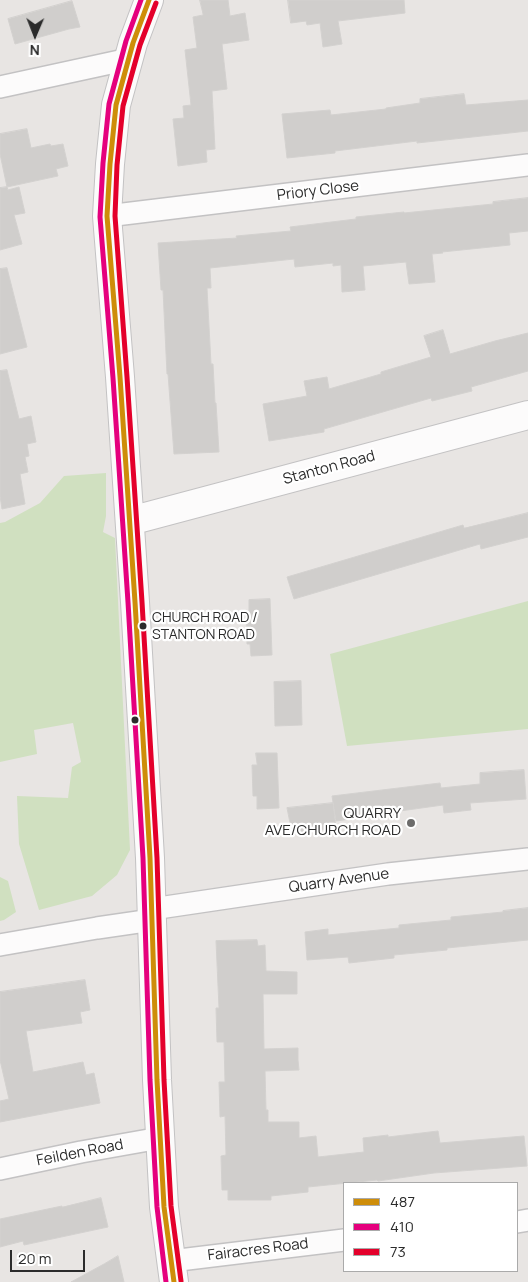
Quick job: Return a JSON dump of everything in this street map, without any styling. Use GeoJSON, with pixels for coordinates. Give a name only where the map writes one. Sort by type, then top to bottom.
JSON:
{"type":"FeatureCollection","features":[{"type":"Feature","properties":{"kind":"main road"},"geometry":{"type":"LineString","coordinates":[[149,0],[133,43],[116,105],[110,164],[108,216],[130,521],[152,915],[157,1080],[164,1207],[173,1271]]}},
{"type":"Feature","properties":{"kind":"main road","name":"Stanton Road"},"geometry":{"type":"LineString","coordinates":[[130,521],[528,415]]}},
{"type":"Feature","properties":{"kind":"street"},"geometry":{"type":"LineString","coordinates":[[0,87],[129,59]]}},
{"type":"Feature","properties":{"kind":"street","name":"Priory Close"},"geometry":{"type":"LineString","coordinates":[[108,216],[528,165]]}},
{"type":"Feature","properties":{"kind":"street","name":"Quarry Avenue"},"geometry":{"type":"LineString","coordinates":[[0,945],[97,928],[152,915],[388,874],[528,859]]}},
{"type":"Feature","properties":{"kind":"street","name":"Feilden Road"},"geometry":{"type":"LineString","coordinates":[[0,1169],[160,1138]]}},
{"type":"Feature","properties":{"kind":"street","name":"Fairacres Road"},"geometry":{"type":"LineString","coordinates":[[173,1271],[343,1240]]}},
{"type":"Feature","properties":{"kind":"green space"},"geometry":{"type":"Polygon","coordinates":[[[106,473],[106,516],[103,532],[115,538],[130,850],[117,875],[92,896],[39,910],[19,844],[17,796],[68,798],[72,767],[81,762],[73,723],[34,730],[37,754],[0,762],[0,523],[40,503],[64,476],[106,473]]]}},
{"type":"Feature","properties":{"kind":"green space"},"geometry":{"type":"Polygon","coordinates":[[[528,601],[528,729],[347,746],[330,654],[528,601]]]}},
{"type":"Feature","properties":{"kind":"green space"},"geometry":{"type":"Polygon","coordinates":[[[0,877],[8,881],[16,912],[0,921],[0,877]]]}},
{"type":"Feature","properties":{"kind":"building"},"geometry":{"type":"Polygon","coordinates":[[[200,0],[228,0],[230,16],[245,13],[249,40],[222,44],[227,89],[212,91],[215,149],[206,150],[207,162],[178,166],[173,119],[184,118],[183,106],[191,105],[185,50],[197,48],[193,17],[203,15],[200,0]]]}},
{"type":"Feature","properties":{"kind":"building"},"geometry":{"type":"Polygon","coordinates":[[[288,0],[404,0],[405,13],[338,21],[342,44],[323,47],[320,23],[307,25],[306,21],[291,23],[288,0]]]}},
{"type":"Feature","properties":{"kind":"building"},"geometry":{"type":"Polygon","coordinates":[[[72,1],[80,27],[15,44],[8,19],[72,1]]]}},
{"type":"Feature","properties":{"kind":"building"},"geometry":{"type":"Polygon","coordinates":[[[464,94],[466,105],[528,100],[528,131],[417,143],[417,141],[287,158],[282,114],[330,110],[331,115],[386,109],[420,103],[420,99],[464,94]]]}},
{"type":"Feature","properties":{"kind":"building"},"geometry":{"type":"Polygon","coordinates":[[[27,129],[31,148],[50,144],[51,146],[63,144],[68,166],[56,169],[58,176],[7,187],[0,154],[0,134],[27,129]]]}},
{"type":"Feature","properties":{"kind":"building"},"geometry":{"type":"Polygon","coordinates":[[[7,187],[8,190],[19,187],[25,213],[14,215],[22,244],[0,250],[0,188],[7,187]]]}},
{"type":"Feature","properties":{"kind":"building"},"geometry":{"type":"Polygon","coordinates":[[[528,198],[528,231],[509,233],[510,245],[432,254],[435,282],[409,284],[406,262],[363,266],[365,290],[342,292],[341,265],[333,266],[333,263],[295,267],[294,259],[210,268],[211,288],[207,288],[211,364],[213,364],[219,452],[174,454],[158,243],[237,238],[236,236],[291,231],[290,227],[356,219],[356,217],[493,204],[493,202],[528,198]]]}},
{"type":"Feature","properties":{"kind":"building"},"geometry":{"type":"Polygon","coordinates":[[[7,268],[27,347],[0,354],[0,269],[7,268]]]}},
{"type":"Feature","properties":{"kind":"building"},"geometry":{"type":"Polygon","coordinates":[[[443,330],[450,354],[528,333],[528,371],[471,387],[472,391],[432,401],[431,398],[324,429],[324,432],[269,441],[263,404],[307,396],[304,381],[327,377],[329,389],[431,357],[424,336],[443,330]]]}},
{"type":"Feature","properties":{"kind":"building"},"geometry":{"type":"Polygon","coordinates":[[[7,370],[19,419],[31,416],[36,442],[27,444],[29,456],[25,457],[28,472],[20,474],[25,504],[2,509],[0,496],[0,371],[7,370]]]}},
{"type":"Feature","properties":{"kind":"building"},"geometry":{"type":"Polygon","coordinates":[[[528,513],[528,537],[481,549],[480,544],[294,599],[287,577],[463,525],[464,528],[528,513]]]}},
{"type":"Feature","properties":{"kind":"building"},"geometry":{"type":"Polygon","coordinates":[[[270,599],[272,655],[251,656],[250,644],[247,644],[246,612],[249,612],[249,600],[270,599]]]}},
{"type":"Feature","properties":{"kind":"building"},"geometry":{"type":"Polygon","coordinates":[[[301,681],[302,725],[275,726],[274,682],[301,681]]]}},
{"type":"Feature","properties":{"kind":"building"},"geometry":{"type":"Polygon","coordinates":[[[256,753],[277,753],[279,808],[257,809],[257,796],[253,796],[252,765],[257,765],[256,753]]]}},
{"type":"Feature","properties":{"kind":"building"},"geometry":{"type":"Polygon","coordinates":[[[524,770],[526,799],[470,803],[471,810],[444,813],[443,805],[336,821],[332,796],[440,783],[441,788],[480,784],[480,773],[524,770]]]}},
{"type":"Feature","properties":{"kind":"building"},"geometry":{"type":"Polygon","coordinates":[[[333,803],[336,828],[292,833],[287,808],[333,803]]]}},
{"type":"Feature","properties":{"kind":"building"},"geometry":{"type":"Polygon","coordinates":[[[528,908],[528,940],[447,948],[447,950],[394,955],[394,958],[349,963],[348,957],[307,960],[305,932],[328,929],[328,935],[399,928],[399,925],[451,920],[451,917],[528,908]]]}},
{"type":"Feature","properties":{"kind":"building"},"geometry":{"type":"Polygon","coordinates":[[[257,940],[258,946],[265,945],[266,971],[297,972],[297,994],[263,994],[264,1049],[298,1048],[299,1070],[265,1071],[268,1122],[299,1122],[299,1138],[316,1136],[318,1157],[364,1152],[363,1138],[388,1135],[388,1137],[438,1131],[440,1143],[524,1136],[527,1166],[434,1173],[378,1181],[343,1182],[308,1187],[308,1192],[271,1196],[271,1200],[228,1200],[228,1190],[222,1190],[221,1156],[226,1155],[225,1116],[220,1117],[219,1082],[225,1082],[224,1042],[217,1042],[216,1008],[219,1008],[216,941],[257,940]]]}},
{"type":"Feature","properties":{"kind":"building"},"geometry":{"type":"Polygon","coordinates":[[[85,980],[90,1010],[80,1012],[82,1023],[26,1031],[33,1072],[83,1062],[86,1075],[94,1073],[100,1103],[0,1122],[0,1101],[9,1099],[0,1060],[0,992],[85,980]]]}},
{"type":"Feature","properties":{"kind":"building"},"geometry":{"type":"Polygon","coordinates":[[[101,1198],[108,1227],[24,1245],[23,1241],[0,1247],[0,1219],[101,1198]]]}},
{"type":"Feature","properties":{"kind":"building"},"geometry":{"type":"Polygon","coordinates":[[[118,1256],[124,1282],[71,1282],[104,1264],[118,1256]]]}},
{"type":"Feature","properties":{"kind":"transit line","name":"410"},"geometry":{"type":"LineString","coordinates":[[141,0],[126,41],[109,104],[100,217],[113,378],[143,858],[150,1080],[157,1207],[166,1282]]}},
{"type":"Feature","properties":{"kind":"transit line","name":"487"},"geometry":{"type":"LineString","coordinates":[[149,0],[133,43],[116,105],[107,216],[120,377],[150,858],[157,1080],[164,1207],[174,1282]]}},
{"type":"Feature","properties":{"kind":"transit line","name":"73"},"geometry":{"type":"LineString","coordinates":[[156,3],[140,45],[123,106],[117,165],[115,216],[142,602],[157,858],[164,1080],[171,1206],[181,1281]]}},
{"type":"Feature","properties":{"kind":"place","name":"CHURCH ROAD / STANTON ROAD"},"geometry":{"type":"Point","coordinates":[143,626]}},
{"type":"Feature","properties":{"kind":"place","name":"QUARRY AVE/CHURCH ROAD"},"geometry":{"type":"Point","coordinates":[411,823]}}]}
